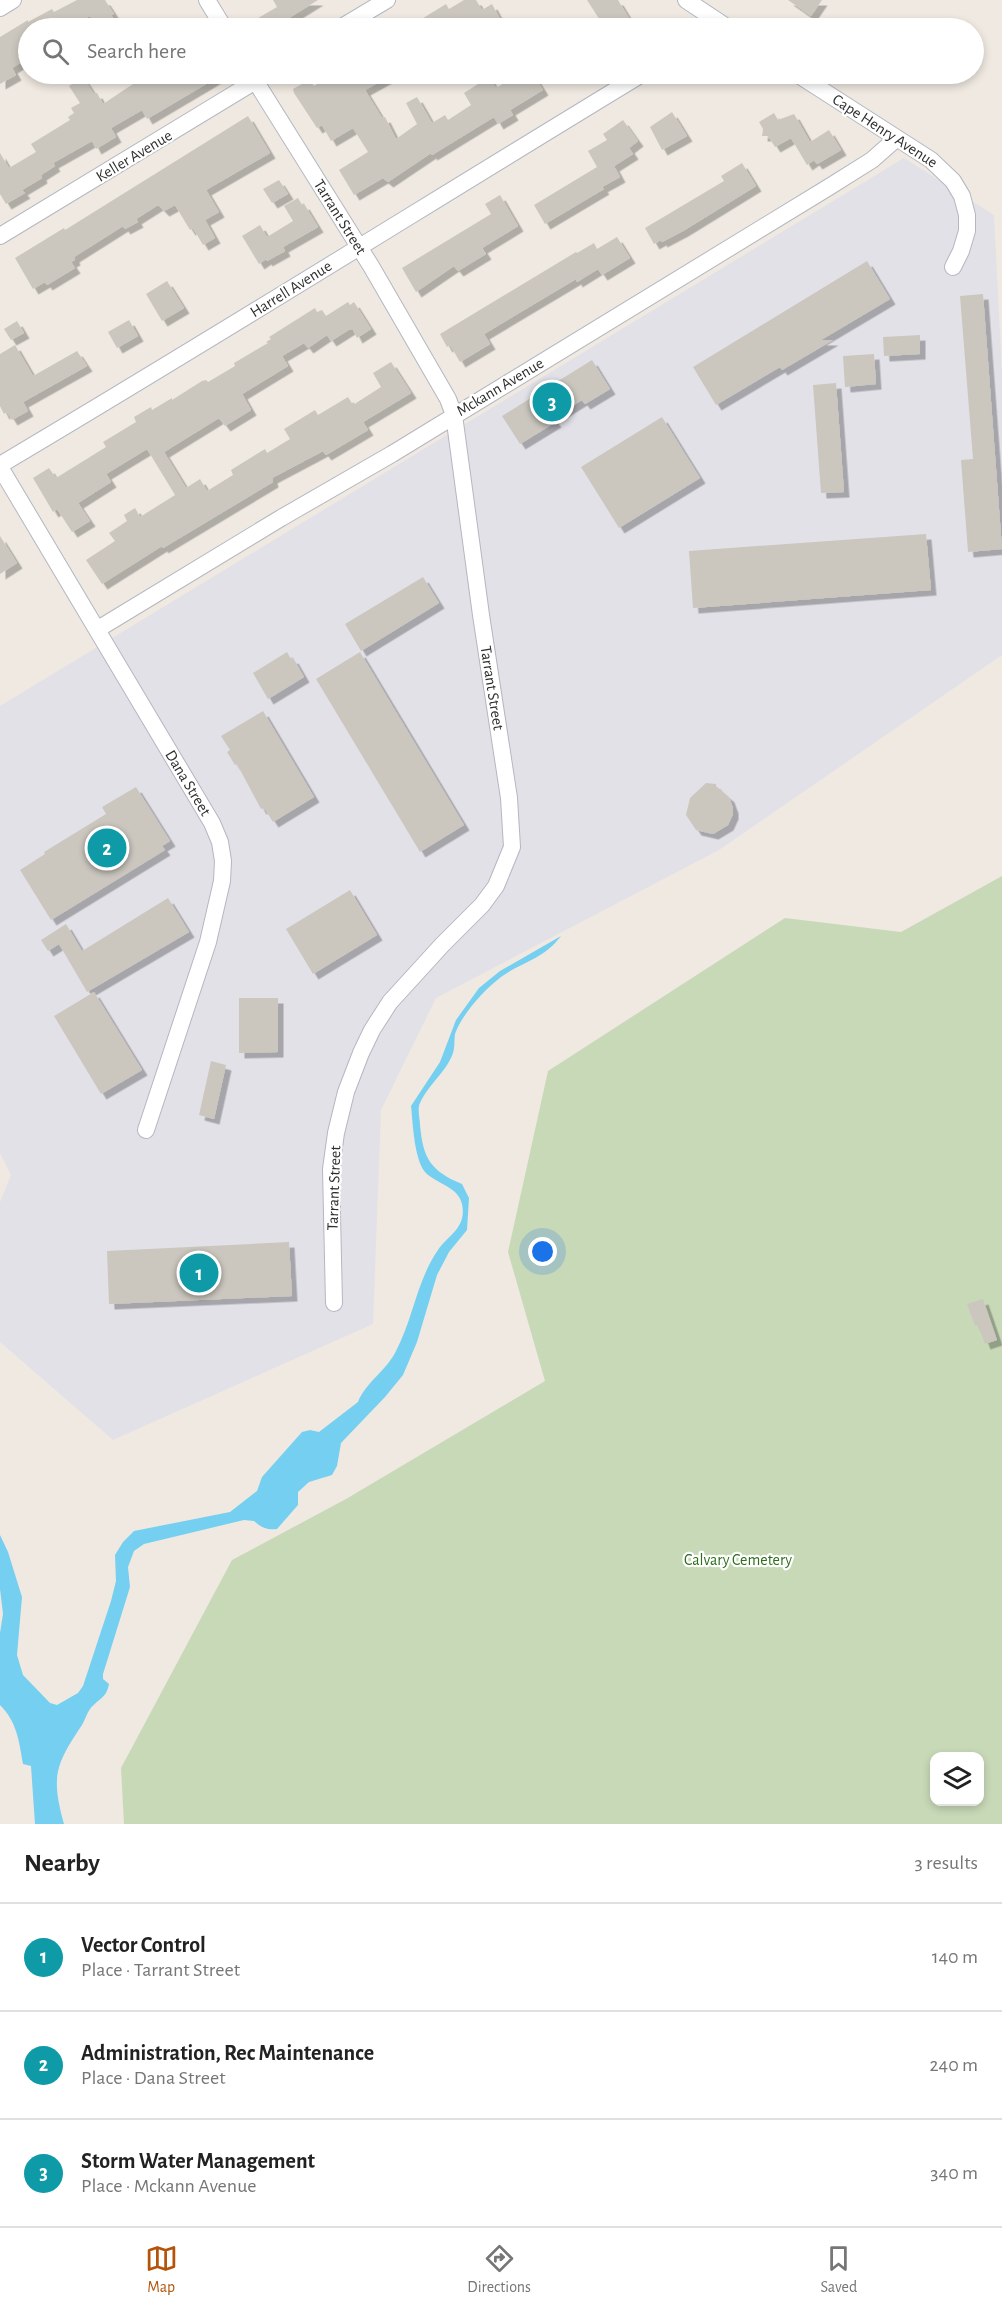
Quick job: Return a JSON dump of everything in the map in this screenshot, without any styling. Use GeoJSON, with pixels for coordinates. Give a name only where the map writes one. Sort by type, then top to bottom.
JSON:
{"type":"FeatureCollection","features":[{"type":"Feature","properties":{"kind":"street"},"geometry":{"type":"LineString","coordinates":[[0,8],[13,0]]}},
{"type":"Feature","properties":{"kind":"street"},"geometry":{"type":"LineString","coordinates":[[207,0],[218,18]]}},
{"type":"Feature","properties":{"kind":"street"},"geometry":{"type":"LineString","coordinates":[[357,18],[387,0]]}},
{"type":"Feature","properties":{"kind":"street"},"geometry":{"type":"LineString","coordinates":[[686,0],[707,18]]}},
{"type":"Feature","properties":{"kind":"street","name":"Keller Avenue"},"geometry":{"type":"LineString","coordinates":[[0,236],[245,84]]}},
{"type":"Feature","properties":{"kind":"street","name":"Tarrant Street"},"geometry":{"type":"LineString","coordinates":[[263,84],[448,399],[454,415],[509,798],[512,847],[496,886],[482,905],[390,1002],[372,1030],[361,1053],[346,1092],[336,1134],[332,1169],[333,1303]]}},
{"type":"Feature","properties":{"kind":"street","name":"Harrell Avenue"},"geometry":{"type":"LineString","coordinates":[[0,466],[626,84]]}},
{"type":"Feature","properties":{"kind":"street","name":"Cape Henry Avenue"},"geometry":{"type":"LineString","coordinates":[[813,84],[940,167],[953,181],[962,196],[967,215],[967,231],[953,267]]}},
{"type":"Feature","properties":{"kind":"street","name":"Mckann Avenue"},"geometry":{"type":"LineString","coordinates":[[98,629],[863,166],[883,152],[897,138]]}},
{"type":"Feature","properties":{"kind":"street","name":"Dana Street"},"geometry":{"type":"LineString","coordinates":[[0,466],[212,823],[220,842],[223,861],[222,881],[208,942],[146,1130]]}},
{"type":"Feature","properties":{"kind":"shaded area"},"geometry":{"type":"Polygon","coordinates":[[[904,158],[994,215],[1002,372],[1002,655],[719,850],[436,998],[381,1110],[373,1324],[113,1440],[0,1342],[0,1202],[11,1175],[0,1153],[0,706],[904,158]]]}},
{"type":"Feature","properties":{"kind":"green space","name":"Calvary Cemetery"},"geometry":{"type":"Polygon","coordinates":[[[1002,876],[1002,1824],[124,1824],[121,1768],[232,1560],[346,1499],[545,1381],[508,1252],[548,1071],[785,918],[901,932],[1002,876]]]}},
{"type":"Feature","properties":{"kind":"water"},"geometry":{"type":"Polygon","coordinates":[[[561,936],[540,955],[501,977],[474,1003],[458,1026],[454,1051],[450,1060],[419,1105],[421,1137],[426,1155],[436,1169],[462,1184],[469,1198],[467,1230],[449,1252],[437,1275],[417,1342],[403,1375],[341,1443],[337,1466],[332,1475],[309,1482],[298,1492],[298,1505],[277,1529],[267,1529],[254,1521],[244,1520],[144,1544],[134,1551],[128,1567],[130,1587],[103,1674],[103,1679],[109,1684],[108,1689],[89,1711],[66,1751],[58,1772],[58,1794],[64,1824],[35,1824],[31,1766],[23,1764],[14,1725],[0,1705],[0,1633],[3,1614],[0,1589],[0,1535],[8,1552],[22,1597],[17,1655],[23,1675],[50,1703],[57,1705],[78,1693],[83,1686],[116,1581],[115,1555],[123,1542],[134,1531],[230,1512],[257,1491],[262,1477],[302,1432],[310,1430],[319,1432],[358,1402],[366,1388],[392,1358],[402,1339],[425,1274],[438,1250],[456,1230],[463,1212],[460,1198],[456,1193],[430,1176],[421,1166],[411,1106],[440,1062],[456,1020],[479,988],[500,971],[561,936]]]}},
{"type":"Feature","properties":{"kind":"building"},"geometry":{"type":"Polygon","coordinates":[[[77,0],[105,0],[114,14],[111,15],[113,18],[92,18],[90,16],[86,18],[35,18],[52,9],[54,12],[77,0]]]}},
{"type":"Feature","properties":{"kind":"building"},"geometry":{"type":"Polygon","coordinates":[[[273,0],[318,0],[289,18],[258,18],[277,7],[273,0]]]}},
{"type":"Feature","properties":{"kind":"building"},"geometry":{"type":"Polygon","coordinates":[[[464,0],[476,0],[482,10],[492,4],[499,18],[423,18],[446,4],[449,9],[464,0]]]}},
{"type":"Feature","properties":{"kind":"building"},"geometry":{"type":"Polygon","coordinates":[[[587,0],[618,0],[629,18],[599,18],[587,0]]]}},
{"type":"Feature","properties":{"kind":"building"},"geometry":{"type":"Polygon","coordinates":[[[788,0],[822,0],[811,16],[788,0]]]}},
{"type":"Feature","properties":{"kind":"building"},"geometry":{"type":"Polygon","coordinates":[[[18,26],[18,64],[12,68],[16,75],[0,84],[0,37],[18,26]]]}},
{"type":"Feature","properties":{"kind":"building"},"geometry":{"type":"Polygon","coordinates":[[[72,84],[88,84],[94,94],[97,93],[103,104],[133,84],[206,84],[147,119],[142,110],[111,128],[116,137],[96,149],[92,141],[53,163],[55,166],[41,175],[42,178],[22,190],[25,193],[6,204],[0,194],[0,153],[9,168],[36,152],[31,144],[70,120],[68,117],[74,113],[71,108],[80,103],[69,86],[72,84]]]}},
{"type":"Feature","properties":{"kind":"building"},"geometry":{"type":"Polygon","coordinates":[[[302,84],[314,86],[317,84],[376,84],[365,90],[382,118],[385,117],[396,139],[417,124],[406,103],[417,97],[432,123],[445,115],[448,120],[471,105],[464,93],[478,84],[493,84],[496,88],[502,84],[539,84],[543,90],[510,110],[513,115],[498,124],[494,117],[432,155],[431,153],[388,182],[383,178],[354,195],[339,170],[368,152],[353,128],[331,141],[322,125],[317,128],[293,89],[302,84]]]}},
{"type":"Feature","properties":{"kind":"building"},"geometry":{"type":"Polygon","coordinates":[[[672,112],[687,136],[662,150],[650,127],[672,112]]]}},
{"type":"Feature","properties":{"kind":"building"},"geometry":{"type":"Polygon","coordinates":[[[774,113],[778,120],[794,114],[810,142],[829,130],[841,150],[817,164],[814,160],[807,165],[791,138],[775,147],[768,136],[762,136],[763,129],[759,122],[774,113]]]}},
{"type":"Feature","properties":{"kind":"building"},"geometry":{"type":"Polygon","coordinates":[[[248,116],[270,153],[206,190],[219,212],[205,220],[215,238],[203,245],[193,228],[190,230],[175,205],[164,211],[158,205],[136,219],[138,222],[125,229],[123,226],[74,257],[75,260],[71,262],[75,268],[47,285],[45,282],[33,289],[15,258],[64,228],[65,230],[248,116]]]}},
{"type":"Feature","properties":{"kind":"building"},"geometry":{"type":"Polygon","coordinates":[[[623,120],[638,141],[629,148],[633,154],[614,166],[620,177],[545,224],[534,205],[597,167],[588,151],[607,140],[603,134],[623,120]]]}},
{"type":"Feature","properties":{"kind":"building"},"geometry":{"type":"Polygon","coordinates":[[[742,163],[756,186],[683,231],[654,244],[645,228],[724,181],[721,176],[742,163]]]}},
{"type":"Feature","properties":{"kind":"building"},"geometry":{"type":"Polygon","coordinates":[[[279,180],[288,194],[272,203],[263,189],[279,180]]]}},
{"type":"Feature","properties":{"kind":"building"},"geometry":{"type":"Polygon","coordinates":[[[500,195],[518,226],[482,248],[486,254],[458,271],[454,266],[416,292],[402,268],[491,214],[485,204],[500,195]]]}},
{"type":"Feature","properties":{"kind":"building"},"geometry":{"type":"Polygon","coordinates":[[[298,198],[318,227],[283,247],[285,251],[259,264],[242,236],[260,225],[267,237],[293,221],[284,206],[298,198]]]}},
{"type":"Feature","properties":{"kind":"building"},"geometry":{"type":"Polygon","coordinates":[[[617,237],[630,258],[602,275],[598,269],[577,282],[576,279],[484,334],[490,344],[460,362],[450,345],[447,347],[440,334],[576,252],[594,243],[597,249],[617,237]]]}},
{"type":"Feature","properties":{"kind":"building"},"geometry":{"type":"Polygon","coordinates":[[[867,261],[890,299],[821,340],[833,340],[782,370],[780,367],[716,405],[693,367],[867,261]]]}},
{"type":"Feature","properties":{"kind":"building"},"geometry":{"type":"Polygon","coordinates":[[[167,281],[184,308],[162,321],[146,294],[167,281]]]}},
{"type":"Feature","properties":{"kind":"building"},"geometry":{"type":"Polygon","coordinates":[[[983,294],[1002,549],[968,552],[961,460],[973,459],[960,296],[983,294]]]}},
{"type":"Feature","properties":{"kind":"building"},"geometry":{"type":"Polygon","coordinates":[[[348,302],[350,305],[354,302],[371,329],[357,338],[350,329],[331,341],[327,335],[308,348],[304,343],[282,356],[288,366],[242,394],[251,410],[225,426],[219,418],[164,452],[186,488],[200,479],[207,491],[233,475],[231,470],[265,449],[267,453],[290,439],[284,429],[315,410],[318,415],[348,397],[353,405],[381,387],[373,373],[391,362],[411,393],[363,422],[368,430],[326,455],[323,451],[272,478],[273,482],[163,548],[162,546],[102,584],[86,560],[115,541],[109,533],[127,521],[124,515],[135,508],[140,517],[175,495],[147,449],[106,474],[111,482],[78,503],[90,521],[72,532],[57,509],[53,512],[33,478],[49,468],[56,478],[106,447],[103,442],[136,422],[134,417],[151,407],[152,410],[172,398],[172,400],[202,381],[208,382],[235,366],[234,363],[268,343],[266,342],[271,339],[269,337],[315,308],[317,312],[322,310],[326,316],[348,302]]]}},
{"type":"Feature","properties":{"kind":"building"},"geometry":{"type":"Polygon","coordinates":[[[129,320],[138,336],[117,348],[108,332],[129,320]]]}},
{"type":"Feature","properties":{"kind":"building"},"geometry":{"type":"Polygon","coordinates":[[[17,321],[24,333],[11,340],[4,329],[17,321]]]}},
{"type":"Feature","properties":{"kind":"building"},"geometry":{"type":"Polygon","coordinates":[[[920,335],[920,354],[884,356],[883,337],[920,335]]]}},
{"type":"Feature","properties":{"kind":"building"},"geometry":{"type":"Polygon","coordinates":[[[15,345],[33,376],[77,351],[87,366],[23,402],[28,411],[12,420],[7,412],[4,414],[0,406],[0,354],[15,345]]]}},
{"type":"Feature","properties":{"kind":"building"},"geometry":{"type":"Polygon","coordinates":[[[874,354],[876,384],[845,387],[843,356],[874,354]]]}},
{"type":"Feature","properties":{"kind":"building"},"geometry":{"type":"Polygon","coordinates":[[[592,360],[610,389],[585,404],[582,400],[553,418],[556,422],[520,444],[502,416],[592,360]]]}},
{"type":"Feature","properties":{"kind":"building"},"geometry":{"type":"Polygon","coordinates":[[[836,383],[844,492],[821,493],[813,385],[836,383]]]}},
{"type":"Feature","properties":{"kind":"building"},"geometry":{"type":"Polygon","coordinates":[[[662,417],[700,478],[619,528],[581,467],[662,417]]]}},
{"type":"Feature","properties":{"kind":"building"},"geometry":{"type":"Polygon","coordinates":[[[926,534],[931,590],[693,608],[689,551],[926,534]]]}},
{"type":"Feature","properties":{"kind":"building"},"geometry":{"type":"Polygon","coordinates":[[[0,536],[17,563],[0,574],[0,536]]]}},
{"type":"Feature","properties":{"kind":"building"},"geometry":{"type":"Polygon","coordinates":[[[423,577],[439,603],[361,651],[345,624],[423,577]]]}},
{"type":"Feature","properties":{"kind":"building"},"geometry":{"type":"Polygon","coordinates":[[[287,652],[304,677],[268,699],[253,673],[287,652]]]}},
{"type":"Feature","properties":{"kind":"building"},"geometry":{"type":"Polygon","coordinates":[[[360,652],[464,825],[420,852],[316,679],[360,652]]]}},
{"type":"Feature","properties":{"kind":"building"},"geometry":{"type":"Polygon","coordinates":[[[263,711],[314,797],[273,822],[264,808],[261,809],[237,764],[235,765],[227,752],[230,750],[221,736],[263,711]]]}},
{"type":"Feature","properties":{"kind":"building"},"geometry":{"type":"Polygon","coordinates":[[[706,783],[716,784],[729,797],[733,808],[728,825],[713,834],[696,830],[686,815],[690,798],[706,783]]]}},
{"type":"Feature","properties":{"kind":"building"},"geometry":{"type":"Polygon","coordinates":[[[136,787],[170,841],[162,846],[165,850],[51,920],[20,870],[45,854],[44,852],[106,814],[102,807],[136,787]]]}},
{"type":"Feature","properties":{"kind":"building"},"geometry":{"type":"Polygon","coordinates":[[[350,890],[377,935],[313,974],[286,929],[350,890]]]}},
{"type":"Feature","properties":{"kind":"building"},"geometry":{"type":"Polygon","coordinates":[[[168,898],[189,932],[87,992],[59,944],[48,951],[41,940],[66,924],[82,951],[168,898]]]}},
{"type":"Feature","properties":{"kind":"building"},"geometry":{"type":"Polygon","coordinates":[[[94,992],[142,1070],[101,1094],[54,1016],[94,992]]]}},
{"type":"Feature","properties":{"kind":"building"},"geometry":{"type":"Polygon","coordinates":[[[239,998],[278,998],[278,1052],[239,1053],[239,998]]]}},
{"type":"Feature","properties":{"kind":"building"},"geometry":{"type":"Polygon","coordinates":[[[211,1061],[226,1065],[214,1119],[199,1115],[211,1061]]]}},
{"type":"Feature","properties":{"kind":"building"},"geometry":{"type":"Polygon","coordinates":[[[289,1242],[292,1296],[109,1304],[107,1251],[289,1242]]]}},
{"type":"Feature","properties":{"kind":"building"},"geometry":{"type":"Polygon","coordinates":[[[983,1299],[997,1340],[985,1344],[967,1304],[983,1299]]]}},
{"type":"Feature","properties":{"kind":"place","name":"Storm Water Management"},"geometry":{"type":"Point","coordinates":[552,402]}},
{"type":"Feature","properties":{"kind":"place","name":"Administration, Rec Maintenance"},"geometry":{"type":"Point","coordinates":[107,848]}},
{"type":"Feature","properties":{"kind":"place","name":"Vector Control"},"geometry":{"type":"Point","coordinates":[199,1273]}}]}
